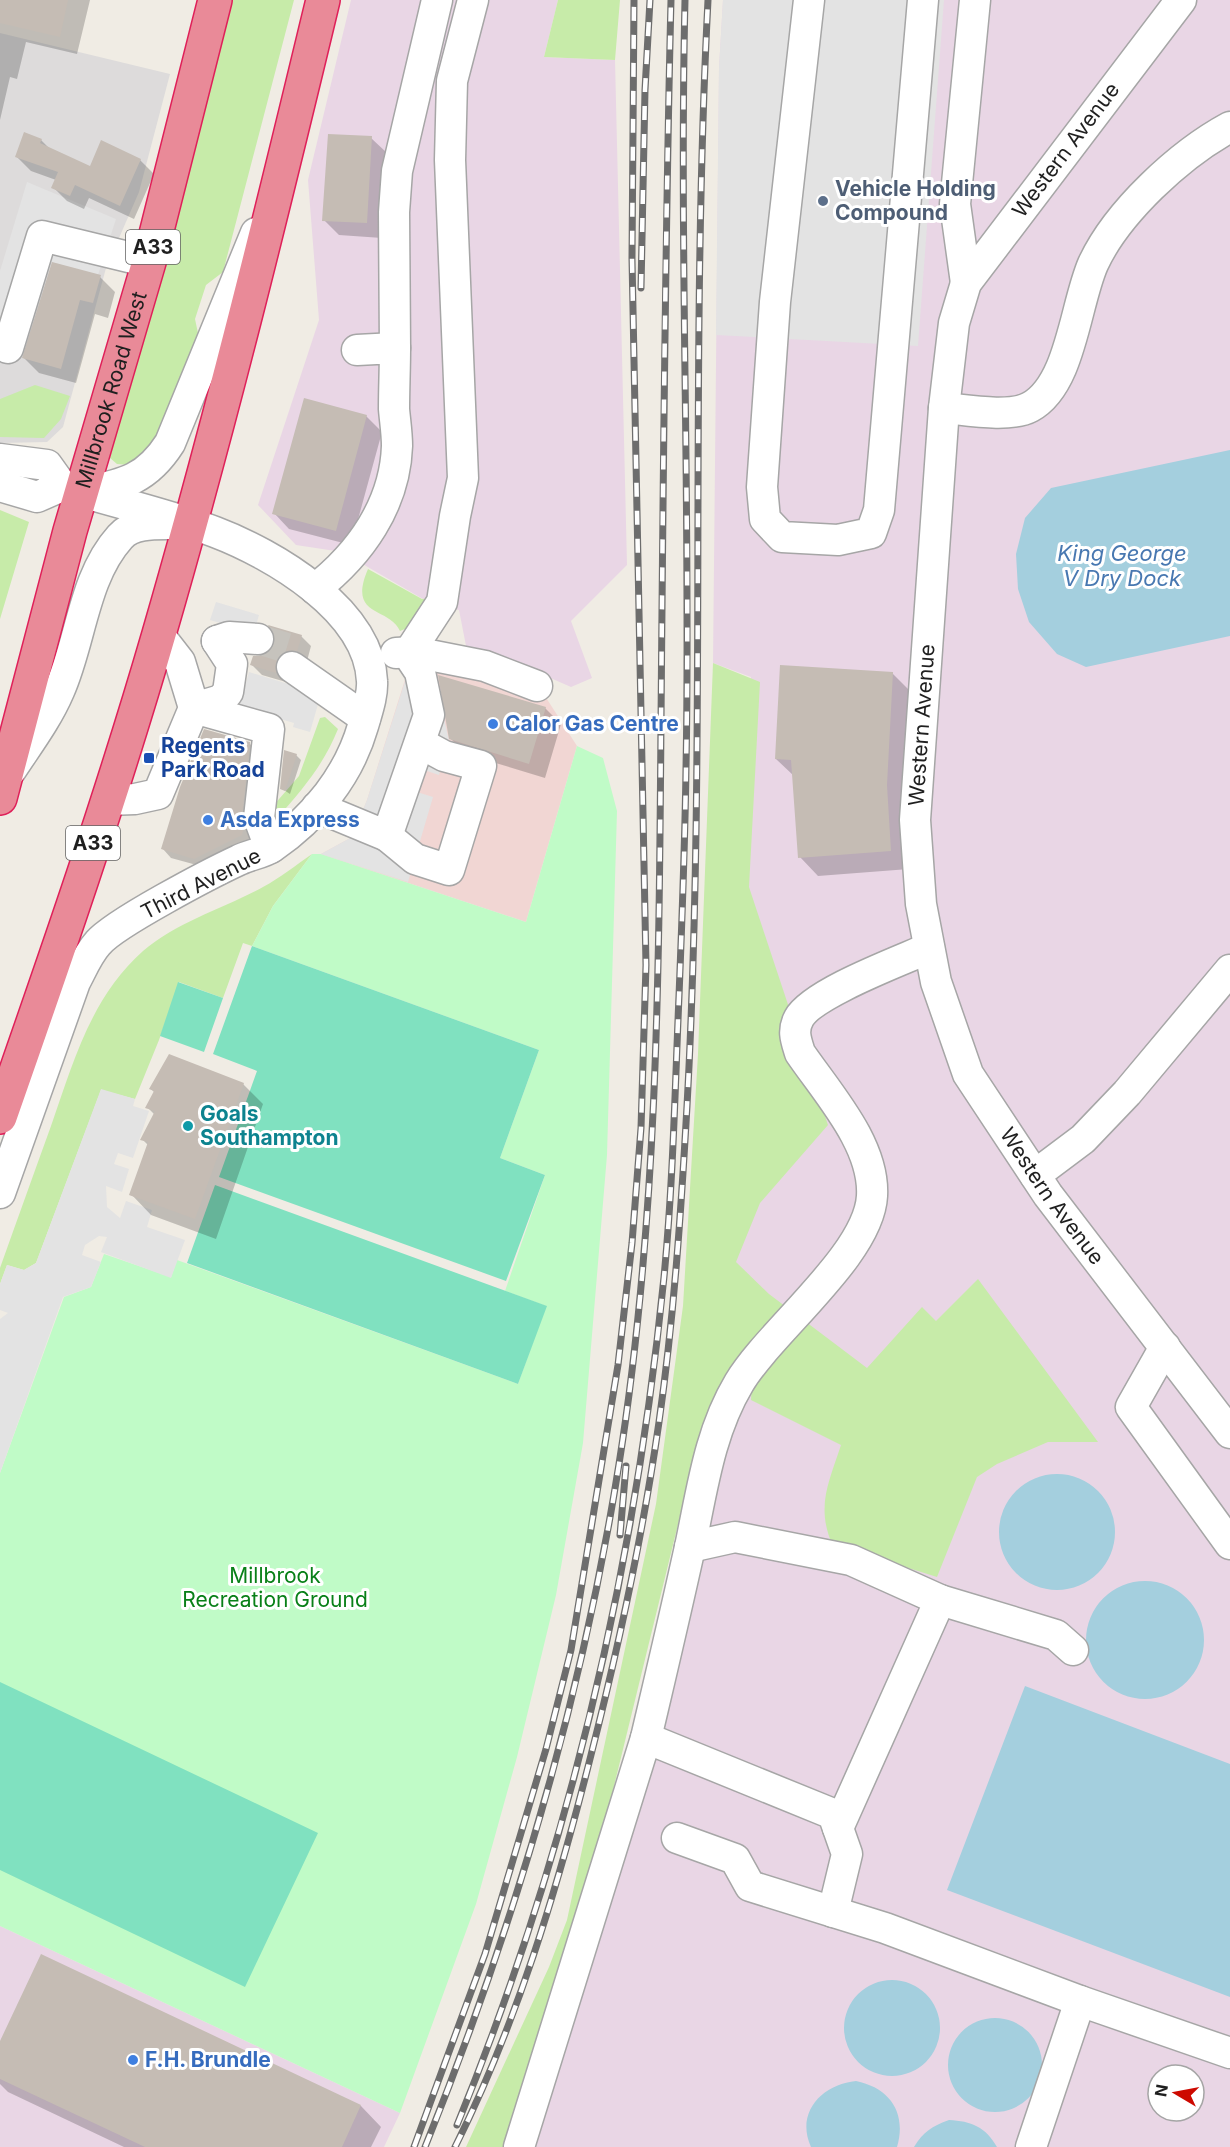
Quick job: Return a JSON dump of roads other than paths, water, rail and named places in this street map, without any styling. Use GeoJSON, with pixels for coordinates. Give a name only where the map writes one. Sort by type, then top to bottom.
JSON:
{"type":"FeatureCollection","features":[{"type":"Feature","properties":{"kind":"highway","name":"Millbrook Road West"},"geometry":{"type":"LineString","coordinates":[[3,788],[72,489],[149,262],[215,0]]}},
{"type":"Feature","properties":{"kind":"highway","name":"A33"},"geometry":{"type":"LineString","coordinates":[[0,1116],[107,800],[159,635],[281,173],[323,0]]}},
{"type":"Feature","properties":{"kind":"street"},"geometry":{"type":"LineString","coordinates":[[315,589],[337,572],[361,546],[389,490],[397,446],[394,212],[397,171],[437,0]]}},
{"type":"Feature","properties":{"kind":"street"},"geometry":{"type":"LineString","coordinates":[[408,654],[442,602],[454,516],[464,478],[452,245],[454,200],[450,160],[452,81],[473,0]]}},
{"type":"Feature","properties":{"kind":"street"},"geometry":{"type":"LineString","coordinates":[[809,0],[775,302],[762,487],[765,519],[782,537],[838,540],[871,533],[879,510],[923,0]]}},
{"type":"Feature","properties":{"kind":"street"},"geometry":{"type":"LineString","coordinates":[[966,284],[955,204],[975,0]]}},
{"type":"Feature","properties":{"kind":"street","name":"Western Avenue"},"geometry":{"type":"LineString","coordinates":[[1181,0],[966,284],[954,323],[944,408],[915,820],[921,904],[936,982],[969,1074],[1035,1174],[1230,1433]]}},
{"type":"Feature","properties":{"kind":"street"},"geometry":{"type":"LineString","coordinates":[[944,408],[996,412],[1029,408],[1049,393],[1065,357],[1079,303],[1094,263],[1119,224],[1167,171],[1204,141],[1230,127]]}},
{"type":"Feature","properties":{"kind":"street"},"geometry":{"type":"LineString","coordinates":[[0,486],[37,497],[135,479],[159,461],[170,443],[199,367],[281,173]]}},
{"type":"Feature","properties":{"kind":"street"},"geometry":{"type":"LineString","coordinates":[[8,348],[42,236],[149,262]]}},
{"type":"Feature","properties":{"kind":"street"},"geometry":{"type":"LineString","coordinates":[[357,350],[395,348]]}},
{"type":"Feature","properties":{"kind":"street"},"geometry":{"type":"LineString","coordinates":[[0,459],[47,465],[72,489]]}},
{"type":"Feature","properties":{"kind":"street","name":"Third Avenue"},"geometry":{"type":"LineString","coordinates":[[0,1193],[75,982],[99,940],[133,918],[238,861],[270,848],[299,826],[339,779],[357,747],[354,709],[372,682],[367,658],[341,611],[315,589],[246,546],[190,524],[72,489]]}},
{"type":"Feature","properties":{"kind":"street","name":"Millbrook Road West"},"geometry":{"type":"LineString","coordinates":[[3,788],[60,690],[96,578],[105,558],[118,540],[130,529],[141,525],[190,524]]}},
{"type":"Feature","properties":{"kind":"street"},"geometry":{"type":"LineString","coordinates":[[107,800],[135,799],[158,794],[194,708],[180,662],[159,635]]}},
{"type":"Feature","properties":{"kind":"street"},"geometry":{"type":"LineString","coordinates":[[194,708],[221,700],[228,692],[231,664],[217,641],[229,637],[255,647]]}},
{"type":"Feature","properties":{"kind":"street"},"geometry":{"type":"LineString","coordinates":[[367,658],[388,653],[414,652],[485,666],[537,686]]}},
{"type":"Feature","properties":{"kind":"street"},"geometry":{"type":"LineString","coordinates":[[387,836],[429,715],[420,672],[408,654]]}},
{"type":"Feature","properties":{"kind":"street"},"geometry":{"type":"LineString","coordinates":[[295,659],[354,709]]}},
{"type":"Feature","properties":{"kind":"street"},"geometry":{"type":"LineString","coordinates":[[194,708],[269,729],[259,818],[270,848]]}},
{"type":"Feature","properties":{"kind":"street"},"geometry":{"type":"LineString","coordinates":[[317,807],[387,836],[415,859],[449,870],[482,766],[444,756],[420,743]]}},
{"type":"Feature","properties":{"kind":"street"},"geometry":{"type":"LineString","coordinates":[[519,2147],[646,1738],[712,1443],[740,1381],[852,1246],[868,1219],[873,1174],[865,1150],[800,1053],[794,1035],[799,1017],[814,1000],[930,948]]}},
{"type":"Feature","properties":{"kind":"street"},"geometry":{"type":"LineString","coordinates":[[1035,1174],[1083,1139],[1127,1093],[1230,970]]}},
{"type":"Feature","properties":{"kind":"street"},"geometry":{"type":"LineString","coordinates":[[1165,1347],[1131,1407],[1230,1544]]}},
{"type":"Feature","properties":{"kind":"street"},"geometry":{"type":"LineString","coordinates":[[690,1547],[735,1537],[851,1560],[940,1600],[1049,1632],[1073,1650]]}},
{"type":"Feature","properties":{"kind":"street"},"geometry":{"type":"LineString","coordinates":[[838,1828],[940,1600]]}},
{"type":"Feature","properties":{"kind":"street"},"geometry":{"type":"LineString","coordinates":[[646,1738],[834,1814],[846,1854],[833,1912]]}},
{"type":"Feature","properties":{"kind":"street"},"geometry":{"type":"LineString","coordinates":[[677,1838],[735,1860],[750,1886],[885,1928],[1080,2001],[1230,2053]]}},
{"type":"Feature","properties":{"kind":"street"},"geometry":{"type":"LineString","coordinates":[[1031,2147],[1080,2001]]}},
{"type":"Feature","properties":{"kind":"water","name":"King George V Dry Dock"},"geometry":{"type":"Polygon","coordinates":[[[1230,450],[1230,636],[1086,667],[1057,654],[1029,622],[1018,589],[1016,554],[1025,518],[1051,488],[1230,450]]]}},
{"type":"Feature","properties":{"kind":"water"},"geometry":{"type":"Polygon","coordinates":[[[1057,1474],[1079,1478],[1098,1491],[1111,1510],[1115,1532],[1111,1554],[1098,1573],[1079,1586],[1057,1590],[1035,1586],[1016,1573],[1003,1554],[999,1532],[1003,1510],[1016,1491],[1035,1478],[1057,1474]]]}},
{"type":"Feature","properties":{"kind":"water"},"geometry":{"type":"Polygon","coordinates":[[[1145,1581],[1168,1585],[1187,1598],[1200,1617],[1204,1640],[1200,1663],[1187,1682],[1168,1695],[1145,1699],[1122,1695],[1103,1682],[1090,1663],[1086,1640],[1090,1617],[1103,1598],[1122,1585],[1145,1581]]]}},
{"type":"Feature","properties":{"kind":"water"},"geometry":{"type":"Polygon","coordinates":[[[1025,1686],[1230,1764],[1230,1997],[947,1890],[1025,1686]]]}},
{"type":"Feature","properties":{"kind":"water"},"geometry":{"type":"Polygon","coordinates":[[[892,1980],[910,1984],[926,1994],[936,2010],[940,2028],[936,2046],[926,2062],[910,2072],[892,2076],[874,2072],[858,2062],[848,2046],[844,2028],[848,2010],[858,1994],[874,1984],[892,1980]]]}},
{"type":"Feature","properties":{"kind":"water"},"geometry":{"type":"Polygon","coordinates":[[[995,2018],[1013,2022],[1028,2032],[1038,2047],[1042,2065],[1038,2083],[1028,2098],[1013,2108],[995,2112],[977,2108],[962,2098],[952,2083],[948,2065],[952,2047],[962,2032],[977,2022],[995,2018]]]}},
{"type":"Feature","properties":{"kind":"water"},"geometry":{"type":"Polygon","coordinates":[[[856,2081],[878,2089],[893,2104],[900,2123],[897,2147],[811,2147],[807,2134],[807,2122],[815,2102],[833,2088],[856,2081]]]}},
{"type":"Feature","properties":{"kind":"water"},"geometry":{"type":"Polygon","coordinates":[[[949,2120],[977,2126],[988,2134],[997,2147],[914,2147],[929,2130],[949,2120]]]}},
{"type":"Feature","properties":{"kind":"tunnel"},"geometry":{"type":"LineString","coordinates":[[258,639],[297,651]]}},
{"type":"Feature","properties":{"kind":"railway"},"geometry":{"type":"LineString","coordinates":[[414,2147],[485,1954],[546,1749],[571,1650],[618,1365],[632,1243],[641,1128],[646,965],[632,259],[634,0]]}},
{"type":"Feature","properties":{"kind":"railway"},"geometry":{"type":"LineString","coordinates":[[641,288],[645,90],[650,0]]}},
{"type":"Feature","properties":{"kind":"railway"},"geometry":{"type":"LineString","coordinates":[[425,2147],[488,1981],[516,1896],[565,1725],[604,1552],[632,1372],[649,1187],[657,1001],[671,0]]}},
{"type":"Feature","properties":{"kind":"railway"},"geometry":{"type":"LineString","coordinates":[[457,2125],[497,2023],[532,1919],[564,1814],[591,1709],[615,1602],[635,1494],[664,1277],[670,1207],[686,796],[687,576],[683,192],[685,0]]}},
{"type":"Feature","properties":{"kind":"railway"},"geometry":{"type":"LineString","coordinates":[[455,2147],[498,2052],[534,1955],[578,1806],[630,1589],[653,1464],[664,1383],[673,1304],[682,1185],[693,968],[702,138],[708,0]]}},
{"type":"Feature","properties":{"kind":"railway"},"geometry":{"type":"LineString","coordinates":[[620,1535],[626,1466]]}},
{"type":"Feature","properties":{"kind":"place","name":"Vehicle Holding Compound"},"geometry":{"type":"Point","coordinates":[823,201]}},
{"type":"Feature","properties":{"kind":"place","name":"Calor Gas Centre"},"geometry":{"type":"Point","coordinates":[493,724]}},
{"type":"Feature","properties":{"kind":"place","name":"Regents Park Road"},"geometry":{"type":"Point","coordinates":[149,758]}},
{"type":"Feature","properties":{"kind":"place","name":"Asda Express"},"geometry":{"type":"Point","coordinates":[208,820]}},
{"type":"Feature","properties":{"kind":"place","name":"Goals Southampton"},"geometry":{"type":"Point","coordinates":[188,1126]}},
{"type":"Feature","properties":{"kind":"place","name":"F.H. Brundle"},"geometry":{"type":"Point","coordinates":[133,2060]}},
{"type":"Feature","properties":{"kind":"park label","name":"Millbrook Recreation Ground"},"geometry":{"type":"Point","coordinates":[275,1588]}}]}
